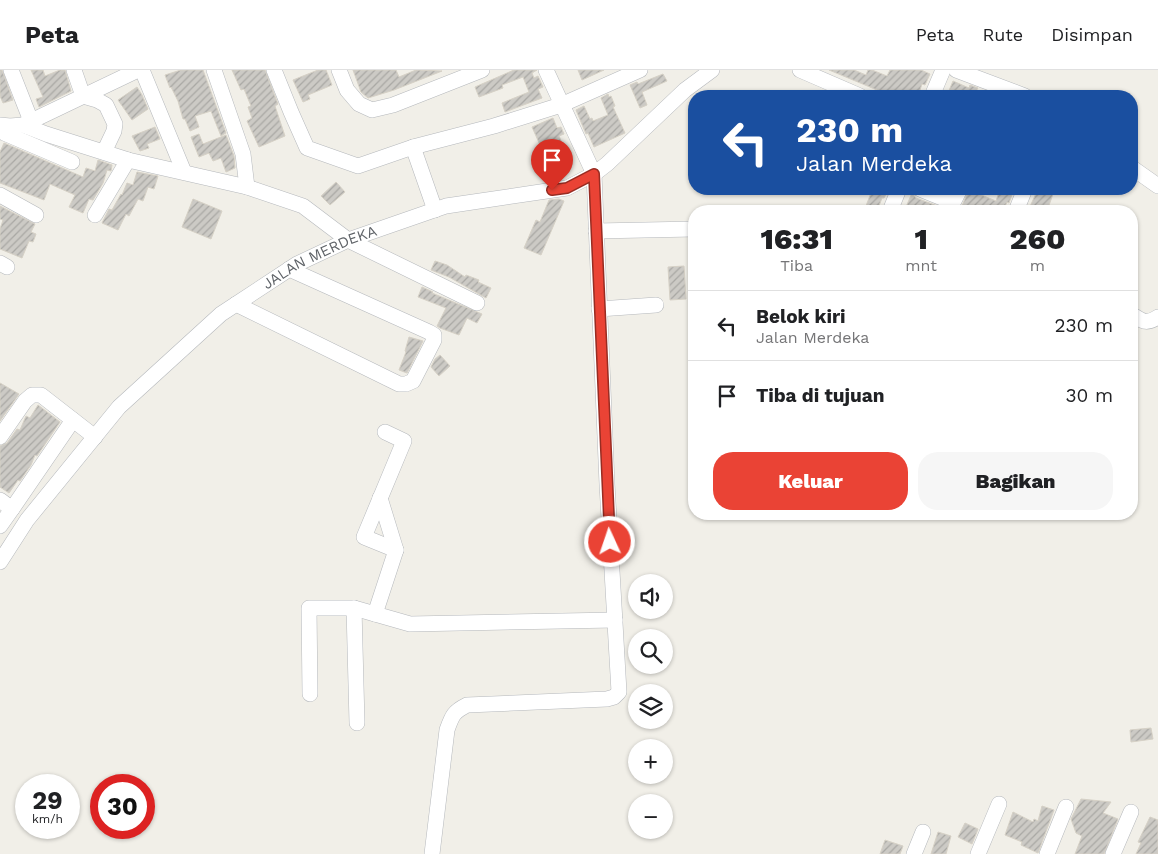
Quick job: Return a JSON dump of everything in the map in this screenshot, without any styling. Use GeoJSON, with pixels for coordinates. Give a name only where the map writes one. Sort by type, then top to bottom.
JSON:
{"type":"FeatureCollection","features":[{"type":"Feature","properties":{"kind":"street"},"geometry":{"type":"LineString","coordinates":[[11,70],[27,123],[46,134],[128,160],[246,187],[303,206],[348,240],[477,302]]}},
{"type":"Feature","properties":{"kind":"street"},"geometry":{"type":"LineString","coordinates":[[74,70],[83,96]]}},
{"type":"Feature","properties":{"kind":"street"},"geometry":{"type":"LineString","coordinates":[[1,132],[10,126],[27,123],[140,70],[184,172]]}},
{"type":"Feature","properties":{"kind":"street"},"geometry":{"type":"LineString","coordinates":[[214,70],[243,154],[246,187]]}},
{"type":"Feature","properties":{"kind":"street"},"geometry":{"type":"LineString","coordinates":[[274,70],[290,112],[308,148],[358,166],[413,147],[494,126],[561,105],[640,70]]}},
{"type":"Feature","properties":{"kind":"street"},"geometry":{"type":"LineString","coordinates":[[339,70],[347,90],[359,104],[372,110],[393,105],[482,70]]}},
{"type":"Feature","properties":{"kind":"street"},"geometry":{"type":"LineString","coordinates":[[432,854],[447,730],[457,710],[467,705],[614,697],[619,692],[607,484],[594,174],[546,70]]}},
{"type":"Feature","properties":{"kind":"street","name":"JALAN MERDEKA"},"geometry":{"type":"LineString","coordinates":[[0,562],[27,520],[119,407],[221,314],[290,268],[348,240],[446,206],[567,188],[594,174],[607,164],[685,90],[712,70]]}},
{"type":"Feature","properties":{"kind":"street"},"geometry":{"type":"LineString","coordinates":[[800,70],[846,90]]}},
{"type":"Feature","properties":{"kind":"street"},"geometry":{"type":"LineString","coordinates":[[935,90],[943,70]]}},
{"type":"Feature","properties":{"kind":"street"},"geometry":{"type":"LineString","coordinates":[[956,70],[997,90]]}},
{"type":"Feature","properties":{"kind":"street"},"geometry":{"type":"LineString","coordinates":[[83,96],[97,100],[106,106],[115,124],[104,152]]}},
{"type":"Feature","properties":{"kind":"street"},"geometry":{"type":"LineString","coordinates":[[1,132],[72,162]]}},
{"type":"Feature","properties":{"kind":"street"},"geometry":{"type":"LineString","coordinates":[[413,147],[435,210]]}},
{"type":"Feature","properties":{"kind":"street"},"geometry":{"type":"LineString","coordinates":[[95,215],[128,160]]}},
{"type":"Feature","properties":{"kind":"street"},"geometry":{"type":"LineString","coordinates":[[1138,172],[1158,186]]}},
{"type":"Feature","properties":{"kind":"street"},"geometry":{"type":"LineString","coordinates":[[0,195],[36,215]]}},
{"type":"Feature","properties":{"kind":"street"},"geometry":{"type":"LineString","coordinates":[[935,195],[950,201],[956,200]]}},
{"type":"Feature","properties":{"kind":"street"},"geometry":{"type":"LineString","coordinates":[[596,231],[688,228]]}},
{"type":"Feature","properties":{"kind":"street"},"geometry":{"type":"LineString","coordinates":[[236,304],[399,384],[413,381],[434,340],[434,335],[290,268]]}},
{"type":"Feature","properties":{"kind":"street"},"geometry":{"type":"LineString","coordinates":[[600,309],[656,305]]}},
{"type":"Feature","properties":{"kind":"street"},"geometry":{"type":"LineString","coordinates":[[1138,318],[1145,322],[1150,322],[1158,317]]}},
{"type":"Feature","properties":{"kind":"street"},"geometry":{"type":"LineString","coordinates":[[0,437],[25,401],[32,395],[41,396],[94,437]]}},
{"type":"Feature","properties":{"kind":"street"},"geometry":{"type":"LineString","coordinates":[[0,526],[6,504],[73,420]]}},
{"type":"Feature","properties":{"kind":"street"},"geometry":{"type":"LineString","coordinates":[[385,432],[404,441],[364,537],[396,550]]}},
{"type":"Feature","properties":{"kind":"street"},"geometry":{"type":"LineString","coordinates":[[375,614],[396,550],[380,498]]}},
{"type":"Feature","properties":{"kind":"street"},"geometry":{"type":"LineString","coordinates":[[310,694],[309,608],[354,608],[410,624],[614,620]]}},
{"type":"Feature","properties":{"kind":"street"},"geometry":{"type":"LineString","coordinates":[[354,608],[357,722]]}},
{"type":"Feature","properties":{"kind":"street"},"geometry":{"type":"LineString","coordinates":[[978,854],[999,804]]}},
{"type":"Feature","properties":{"kind":"street"},"geometry":{"type":"LineString","coordinates":[[1046,854],[1066,807]]}},
{"type":"Feature","properties":{"kind":"street"},"geometry":{"type":"LineString","coordinates":[[1113,854],[1131,812]]}},
{"type":"Feature","properties":{"kind":"street"},"geometry":{"type":"LineString","coordinates":[[914,854],[923,832]]}},
{"type":"Feature","properties":{"kind":"building"},"geometry":{"type":"Polygon","coordinates":[[[0,70],[2,70],[13,100],[3,103],[0,96],[0,70]]]}},
{"type":"Feature","properties":{"kind":"building"},"geometry":{"type":"Polygon","coordinates":[[[31,70],[43,70],[45,76],[65,70],[71,91],[39,107],[36,99],[43,97],[31,70]]]}},
{"type":"Feature","properties":{"kind":"building"},"geometry":{"type":"Polygon","coordinates":[[[181,70],[203,70],[226,133],[221,136],[211,111],[195,116],[199,127],[190,131],[185,119],[183,119],[178,101],[165,75],[181,70]]]}},
{"type":"Feature","properties":{"kind":"building"},"geometry":{"type":"Polygon","coordinates":[[[232,70],[265,70],[278,104],[275,106],[285,136],[259,147],[247,121],[252,118],[248,107],[251,106],[244,89],[241,90],[232,70]]]}},
{"type":"Feature","properties":{"kind":"building"},"geometry":{"type":"Polygon","coordinates":[[[318,70],[326,70],[332,85],[308,95],[310,99],[303,102],[293,80],[318,70]]]}},
{"type":"Feature","properties":{"kind":"building"},"geometry":{"type":"Polygon","coordinates":[[[353,70],[396,70],[399,77],[416,70],[442,71],[368,98],[361,92],[353,70]]]}},
{"type":"Feature","properties":{"kind":"building"},"geometry":{"type":"Polygon","coordinates":[[[514,70],[537,70],[532,73],[534,78],[538,76],[543,87],[538,89],[542,98],[505,112],[502,103],[529,92],[523,77],[502,85],[503,88],[479,97],[475,87],[514,70]]]}},
{"type":"Feature","properties":{"kind":"building"},"geometry":{"type":"Polygon","coordinates":[[[578,70],[604,70],[582,80],[578,70]]]}},
{"type":"Feature","properties":{"kind":"building"},"geometry":{"type":"Polygon","coordinates":[[[829,70],[854,70],[866,75],[868,70],[872,70],[887,76],[890,70],[921,70],[930,74],[925,85],[922,84],[920,90],[877,90],[829,70]]]}},
{"type":"Feature","properties":{"kind":"building"},"geometry":{"type":"Polygon","coordinates":[[[663,74],[667,81],[642,92],[647,105],[640,108],[630,85],[637,82],[638,84],[663,74]]]}},
{"type":"Feature","properties":{"kind":"building"},"geometry":{"type":"Polygon","coordinates":[[[953,81],[969,88],[970,85],[978,88],[977,90],[949,90],[953,81]]]}},
{"type":"Feature","properties":{"kind":"building"},"geometry":{"type":"Polygon","coordinates":[[[137,87],[148,109],[132,120],[118,100],[137,87]]]}},
{"type":"Feature","properties":{"kind":"building"},"geometry":{"type":"Polygon","coordinates":[[[608,94],[609,97],[611,96],[615,106],[613,107],[625,133],[594,147],[588,133],[586,134],[576,110],[584,106],[590,119],[592,118],[593,121],[608,115],[601,98],[608,94]]]}},
{"type":"Feature","properties":{"kind":"building"},"geometry":{"type":"Polygon","coordinates":[[[553,118],[557,128],[561,127],[564,134],[559,136],[564,148],[547,154],[543,144],[540,145],[532,127],[553,118]]]}},
{"type":"Feature","properties":{"kind":"building"},"geometry":{"type":"Polygon","coordinates":[[[155,127],[160,139],[147,144],[149,148],[140,151],[132,136],[155,127]]]}},
{"type":"Feature","properties":{"kind":"building"},"geometry":{"type":"Polygon","coordinates":[[[199,134],[203,144],[226,135],[234,156],[235,168],[226,172],[221,158],[213,161],[209,153],[199,157],[191,137],[199,134]]]}},
{"type":"Feature","properties":{"kind":"building"},"geometry":{"type":"Polygon","coordinates":[[[4,143],[83,177],[86,168],[95,171],[98,160],[112,165],[111,171],[107,170],[103,183],[93,200],[89,199],[83,213],[69,207],[75,195],[50,184],[44,200],[0,183],[0,152],[4,143]]]}},
{"type":"Feature","properties":{"kind":"building"},"geometry":{"type":"Polygon","coordinates":[[[137,172],[158,176],[154,189],[148,187],[143,201],[138,199],[129,216],[126,214],[118,230],[102,223],[109,209],[112,210],[122,195],[127,183],[133,185],[137,172]]]}},
{"type":"Feature","properties":{"kind":"building"},"geometry":{"type":"Polygon","coordinates":[[[336,182],[345,192],[330,205],[321,196],[336,182]]]}},
{"type":"Feature","properties":{"kind":"building"},"geometry":{"type":"Polygon","coordinates":[[[870,195],[886,195],[879,205],[866,205],[870,195]]]}},
{"type":"Feature","properties":{"kind":"building"},"geometry":{"type":"Polygon","coordinates":[[[911,195],[914,195],[916,198],[935,205],[907,205],[911,195]]]}},
{"type":"Feature","properties":{"kind":"building"},"geometry":{"type":"Polygon","coordinates":[[[967,195],[981,195],[996,201],[998,195],[1012,195],[1009,203],[1007,202],[1006,205],[962,205],[967,195]]]}},
{"type":"Feature","properties":{"kind":"building"},"geometry":{"type":"Polygon","coordinates":[[[1035,195],[1053,195],[1049,205],[1031,205],[1035,195]]]}},
{"type":"Feature","properties":{"kind":"building"},"geometry":{"type":"Polygon","coordinates":[[[193,199],[222,211],[211,239],[182,227],[193,199]]]}},
{"type":"Feature","properties":{"kind":"building"},"geometry":{"type":"Polygon","coordinates":[[[559,199],[564,201],[541,255],[524,248],[536,220],[540,222],[549,200],[559,199]]]}},
{"type":"Feature","properties":{"kind":"building"},"geometry":{"type":"Polygon","coordinates":[[[0,206],[35,224],[31,232],[36,234],[33,242],[29,241],[22,258],[0,249],[0,229],[3,220],[0,219],[0,206]]]}},
{"type":"Feature","properties":{"kind":"building"},"geometry":{"type":"Polygon","coordinates":[[[435,261],[447,265],[465,277],[466,275],[479,280],[478,282],[491,288],[486,298],[449,277],[431,270],[435,261]]]}},
{"type":"Feature","properties":{"kind":"building"},"geometry":{"type":"Polygon","coordinates":[[[684,266],[686,299],[670,300],[668,267],[684,266]]]}},
{"type":"Feature","properties":{"kind":"building"},"geometry":{"type":"Polygon","coordinates":[[[422,287],[482,314],[477,323],[467,318],[459,335],[440,328],[437,326],[446,308],[418,297],[422,287]]]}},
{"type":"Feature","properties":{"kind":"building"},"geometry":{"type":"Polygon","coordinates":[[[409,337],[423,341],[407,373],[399,370],[409,337]]]}},
{"type":"Feature","properties":{"kind":"building"},"geometry":{"type":"Polygon","coordinates":[[[440,355],[450,366],[439,376],[431,367],[435,359],[440,355]]]}},
{"type":"Feature","properties":{"kind":"building"},"geometry":{"type":"Polygon","coordinates":[[[0,383],[19,394],[0,421],[0,383]]]}},
{"type":"Feature","properties":{"kind":"building"},"geometry":{"type":"Polygon","coordinates":[[[38,405],[60,422],[37,456],[35,455],[31,465],[20,481],[18,480],[9,493],[0,487],[0,446],[7,443],[17,429],[20,430],[26,416],[30,418],[38,405]]]}},
{"type":"Feature","properties":{"kind":"building"},"geometry":{"type":"Polygon","coordinates":[[[1151,728],[1153,739],[1131,742],[1130,730],[1151,728]]]}},
{"type":"Feature","properties":{"kind":"building"},"geometry":{"type":"Polygon","coordinates":[[[1081,799],[1111,802],[1103,813],[1118,819],[1104,854],[1075,854],[1082,836],[1076,833],[1071,819],[1081,799]]]}},
{"type":"Feature","properties":{"kind":"building"},"geometry":{"type":"Polygon","coordinates":[[[1042,806],[1054,810],[1038,853],[1021,845],[1022,842],[1005,835],[1013,812],[1033,822],[1034,819],[1038,821],[1042,806]]]}},
{"type":"Feature","properties":{"kind":"building"},"geometry":{"type":"Polygon","coordinates":[[[1150,817],[1158,820],[1158,854],[1136,854],[1141,843],[1138,842],[1150,817]]]}},
{"type":"Feature","properties":{"kind":"building"},"geometry":{"type":"Polygon","coordinates":[[[965,823],[978,829],[972,844],[958,837],[965,823]]]}},
{"type":"Feature","properties":{"kind":"building"},"geometry":{"type":"Polygon","coordinates":[[[938,832],[951,836],[946,854],[931,854],[938,832]]]}},
{"type":"Feature","properties":{"kind":"building"},"geometry":{"type":"Polygon","coordinates":[[[885,840],[903,846],[900,854],[880,854],[885,840]]]}},
{"type":"Feature","properties":{"kind":"route"},"geometry":{"type":"LineString","coordinates":[[552,190],[567,188],[594,174],[610,542]]}}]}
